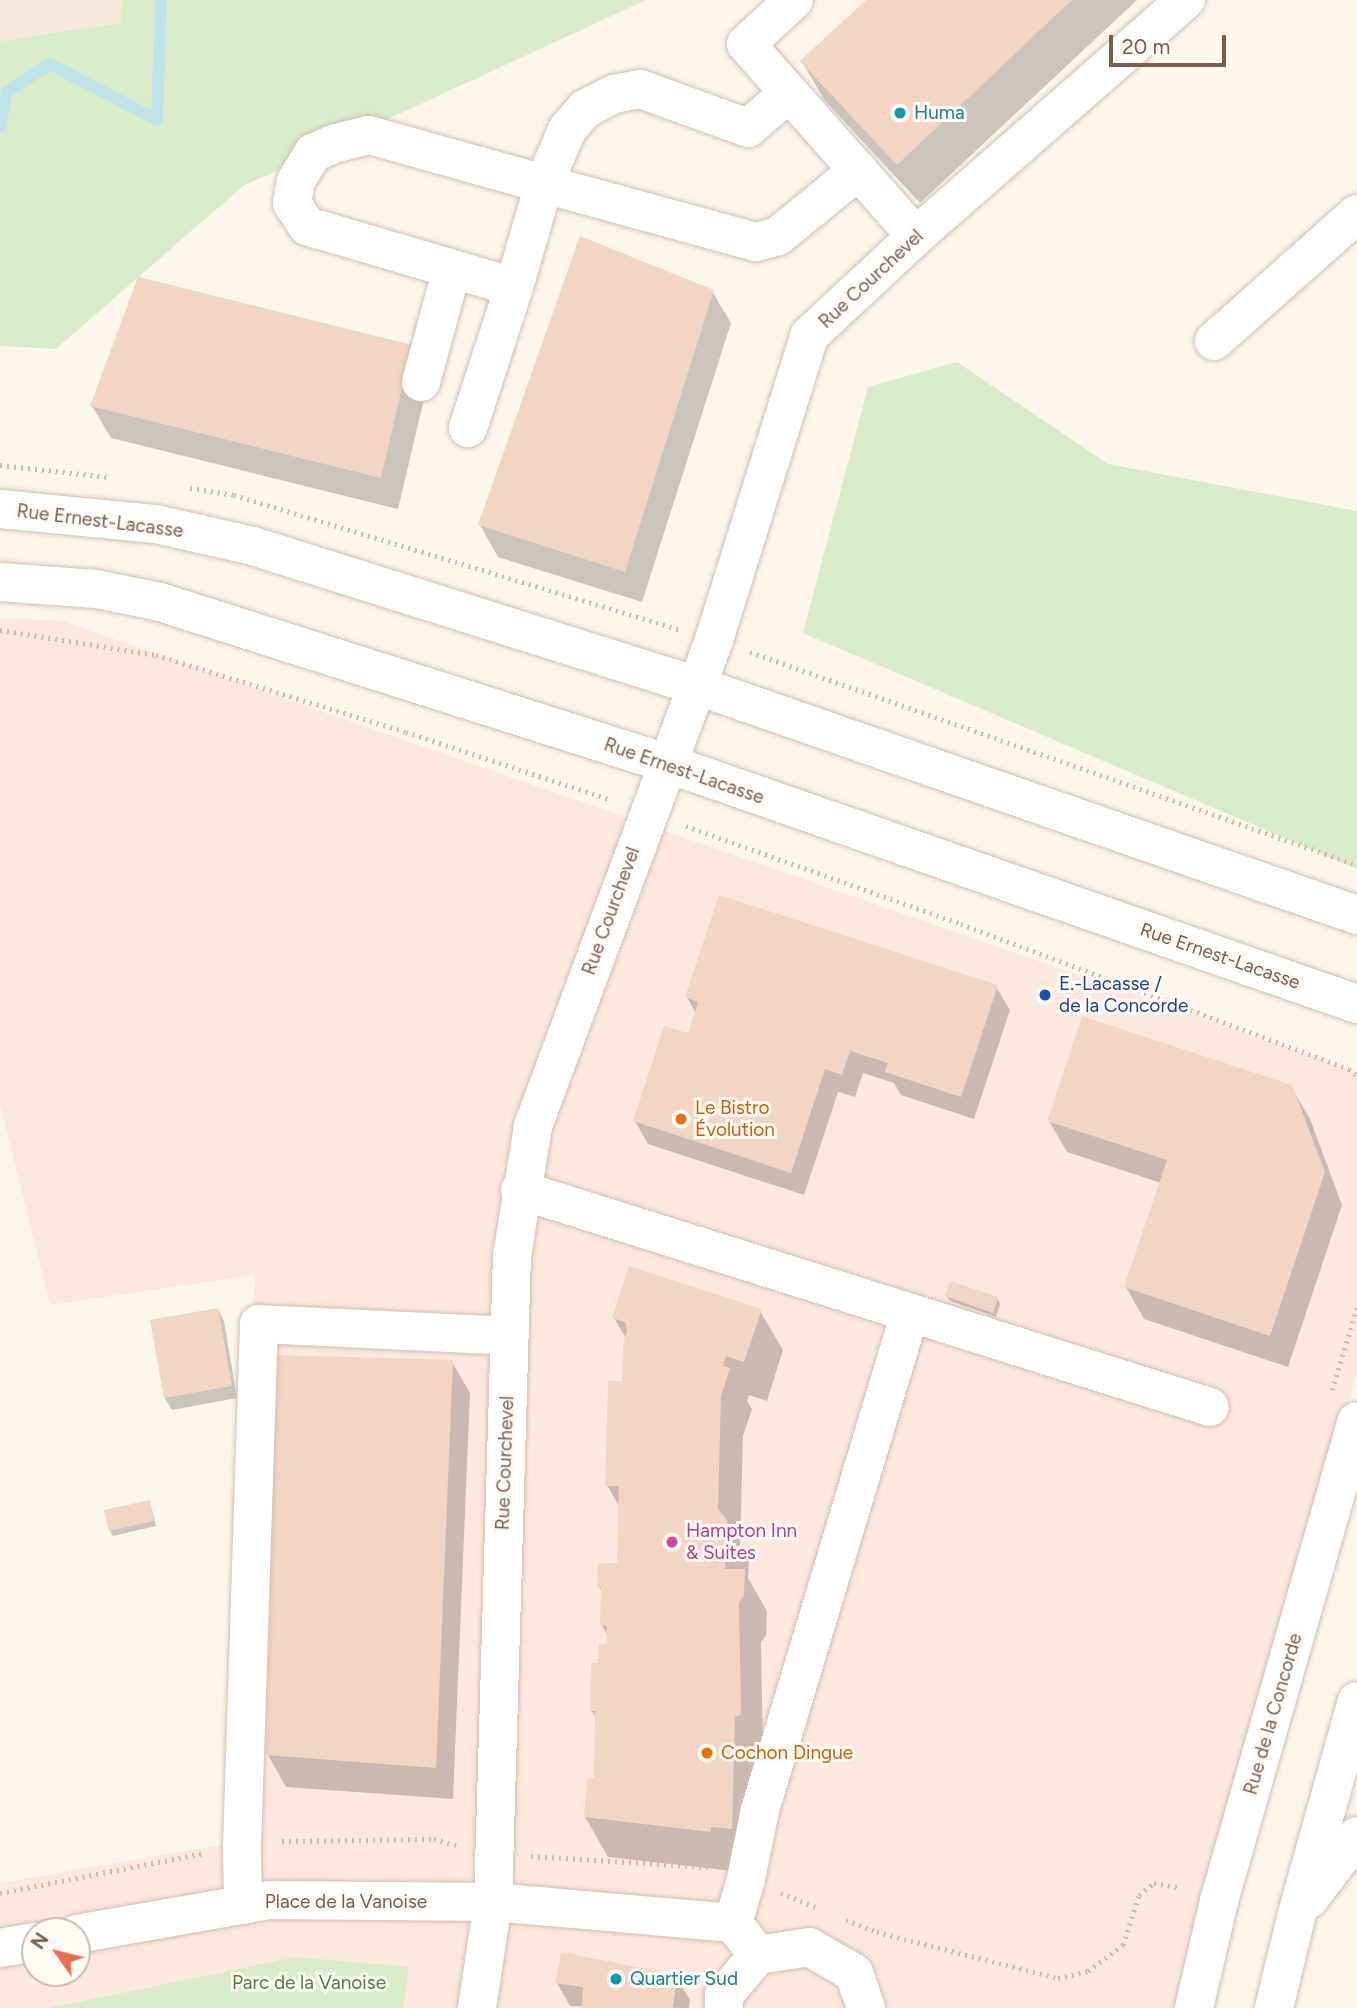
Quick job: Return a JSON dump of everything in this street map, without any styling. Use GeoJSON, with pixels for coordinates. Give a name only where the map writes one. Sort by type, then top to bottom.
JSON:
{"type":"FeatureCollection","features":[{"type":"Feature","properties":{"kind":"street"},"geometry":{"type":"LineString","coordinates":[[794,0],[746,44],[916,236]]}},
{"type":"Feature","properties":{"kind":"street","name":"Rue Courchevel"},"geometry":{"type":"LineString","coordinates":[[477,2008],[493,1902],[512,1256],[520,1190],[533,1126],[714,640],[809,336],[916,236],[1186,0]]}},
{"type":"Feature","properties":{"kind":"street"},"geometry":{"type":"LineString","coordinates":[[468,428],[544,184],[567,130],[585,109],[614,94],[640,89],[748,128],[789,93]]}},
{"type":"Feature","properties":{"kind":"street"},"geometry":{"type":"LineString","coordinates":[[514,287],[307,226],[292,203],[296,181],[313,153],[333,144],[369,135],[756,242],[778,236],[859,170]]}},
{"type":"Feature","properties":{"kind":"street"},"geometry":{"type":"LineString","coordinates":[[1214,341],[1357,214]]}},
{"type":"Feature","properties":{"kind":"street"},"geometry":{"type":"LineString","coordinates":[[421,383],[452,269]]}},
{"type":"Feature","properties":{"kind":"street","name":"Rue Ernest-Lacasse"},"geometry":{"type":"LineString","coordinates":[[0,509],[156,524],[253,546],[695,685],[1357,915]]}},
{"type":"Feature","properties":{"kind":"street","name":"Rue Ernest-Lacasse"},"geometry":{"type":"LineString","coordinates":[[0,582],[96,589],[160,602],[666,763],[1357,1004]]}},
{"type":"Feature","properties":{"kind":"street"},"geometry":{"type":"LineString","coordinates":[[520,1190],[1210,1407]]}},
{"type":"Feature","properties":{"kind":"street"},"geometry":{"type":"LineString","coordinates":[[758,1955],[733,1923],[746,1879],[760,1810],[910,1313]]}},
{"type":"Feature","properties":{"kind":"street"},"geometry":{"type":"LineString","coordinates":[[243,1905],[242,1847],[259,1324],[509,1336]]}},
{"type":"Feature","properties":{"kind":"street","name":"Rue de la Concorde"},"geometry":{"type":"LineString","coordinates":[[1194,2008],[1223,1888],[1357,1421]]}},
{"type":"Feature","properties":{"kind":"street"},"geometry":{"type":"LineString","coordinates":[[1274,2008],[1297,1914],[1357,1702]]}},
{"type":"Feature","properties":{"kind":"street"},"geometry":{"type":"LineString","coordinates":[[1297,1914],[1357,1836]]}},
{"type":"Feature","properties":{"kind":"street","name":"Place de la Vanoise"},"geometry":{"type":"LineString","coordinates":[[91,1932],[269,1900],[493,1902],[733,1923]]}},
{"type":"Feature","properties":{"kind":"street"},"geometry":{"type":"LineString","coordinates":[[0,1948],[21,1944]]}},
{"type":"Feature","properties":{"kind":"street"},"geometry":{"type":"LineString","coordinates":[[724,2008],[724,1995],[758,1955],[809,1947],[853,1973],[866,2008]]}},
{"type":"Feature","properties":{"kind":"path"},"geometry":{"type":"LineString","coordinates":[[494,1856],[719,1868],[818,1908]]}},
{"type":"Feature","properties":{"kind":"path"},"geometry":{"type":"LineString","coordinates":[[841,1918],[877,1932],[1058,1978],[1088,1971],[1123,1945],[1139,1895],[1154,1883],[1182,1888]]}},
{"type":"Feature","properties":{"kind":"shaded area"},"geometry":{"type":"Polygon","coordinates":[[[0,0],[123,0],[120,23],[0,41],[0,0]]]}},
{"type":"Feature","properties":{"kind":"shaded area"},"geometry":{"type":"Polygon","coordinates":[[[0,618],[62,621],[1357,1072],[1357,1375],[1180,2008],[0,2008],[0,1883],[233,1843],[255,1275],[50,1305],[0,1104],[0,618]]]}},
{"type":"Feature","properties":{"kind":"green space"},"geometry":{"type":"Polygon","coordinates":[[[123,0],[646,0],[243,186],[56,349],[0,346],[0,41],[120,23],[123,0]]]}},
{"type":"Feature","properties":{"kind":"green space"},"geometry":{"type":"Polygon","coordinates":[[[957,362],[1108,464],[1357,511],[1357,869],[803,633],[868,387],[957,362]]]}},
{"type":"Feature","properties":{"kind":"green space","name":"Parc de la Vanoise"},"geometry":{"type":"Polygon","coordinates":[[[296,1957],[409,1967],[403,2008],[49,2008],[296,1957]]]}},
{"type":"Feature","properties":{"kind":"building","name":"Huma"},"geometry":{"type":"Polygon","coordinates":[[[866,0],[1072,0],[897,165],[800,61],[866,0]]]}},
{"type":"Feature","properties":{"kind":"building"},"geometry":{"type":"Polygon","coordinates":[[[580,236],[714,290],[625,572],[478,525],[580,236]]]}},
{"type":"Feature","properties":{"kind":"building"},"geometry":{"type":"Polygon","coordinates":[[[138,277],[412,345],[381,478],[90,406],[138,277]]]}},
{"type":"Feature","properties":{"kind":"building"},"geometry":{"type":"Polygon","coordinates":[[[719,895],[998,985],[961,1097],[885,1072],[888,1063],[850,1051],[842,1075],[825,1069],[791,1173],[633,1121],[664,1026],[688,1033],[698,1002],[685,997],[719,895]]]}},
{"type":"Feature","properties":{"kind":"building"},"geometry":{"type":"Polygon","coordinates":[[[1082,1016],[1292,1085],[1325,1172],[1270,1336],[1124,1287],[1167,1160],[1047,1121],[1082,1016]]]}},
{"type":"Feature","properties":{"kind":"building","name":"Hampton Inn & Suites"},"geometry":{"type":"Polygon","coordinates":[[[629,1266],[762,1309],[744,1362],[726,1356],[723,1366],[730,1368],[721,1396],[718,1509],[727,1520],[725,1569],[745,1569],[744,1596],[739,1602],[741,1714],[735,1717],[732,1829],[711,1827],[711,1832],[584,1817],[587,1779],[594,1778],[595,1711],[590,1711],[591,1663],[598,1663],[599,1644],[606,1644],[607,1626],[600,1626],[601,1587],[597,1587],[598,1563],[617,1563],[619,1486],[605,1486],[608,1381],[622,1381],[623,1344],[627,1331],[625,1322],[612,1318],[629,1266]]]}},
{"type":"Feature","properties":{"kind":"building"},"geometry":{"type":"Polygon","coordinates":[[[950,1281],[998,1297],[993,1313],[945,1296],[950,1281]]]}},
{"type":"Feature","properties":{"kind":"building"},"geometry":{"type":"Polygon","coordinates":[[[218,1308],[232,1386],[164,1398],[150,1320],[218,1308]]]}},
{"type":"Feature","properties":{"kind":"building"},"geometry":{"type":"Polygon","coordinates":[[[275,1355],[453,1360],[436,1768],[266,1755],[275,1355]]]}},
{"type":"Feature","properties":{"kind":"building"},"geometry":{"type":"Polygon","coordinates":[[[150,1500],[154,1521],[109,1531],[104,1510],[150,1500]]]}},
{"type":"Feature","properties":{"kind":"building","name":"Quartier Sud"},"geometry":{"type":"Polygon","coordinates":[[[561,1952],[677,1975],[673,2008],[582,2008],[583,1987],[555,1983],[561,1952]]]}},
{"type":"Feature","properties":{"kind":"waterway"},"geometry":{"type":"LineString","coordinates":[[0,127],[7,92],[50,64],[157,120],[161,0]]}},
{"type":"Feature","properties":{"kind":"place","name":"Huma"},"geometry":{"type":"Point","coordinates":[900,113]}},
{"type":"Feature","properties":{"kind":"place","name":"E.-Lacasse / de la Concorde"},"geometry":{"type":"Point","coordinates":[1045,995]}},
{"type":"Feature","properties":{"kind":"place","name":"Le Bistro Évolution"},"geometry":{"type":"Point","coordinates":[681,1119]}},
{"type":"Feature","properties":{"kind":"place","name":"Hampton Inn & Suites"},"geometry":{"type":"Point","coordinates":[672,1542]}},
{"type":"Feature","properties":{"kind":"place","name":"Cochon Dingue"},"geometry":{"type":"Point","coordinates":[707,1753]}},
{"type":"Feature","properties":{"kind":"place","name":"Quartier Sud"},"geometry":{"type":"Point","coordinates":[616,1979]}}]}
